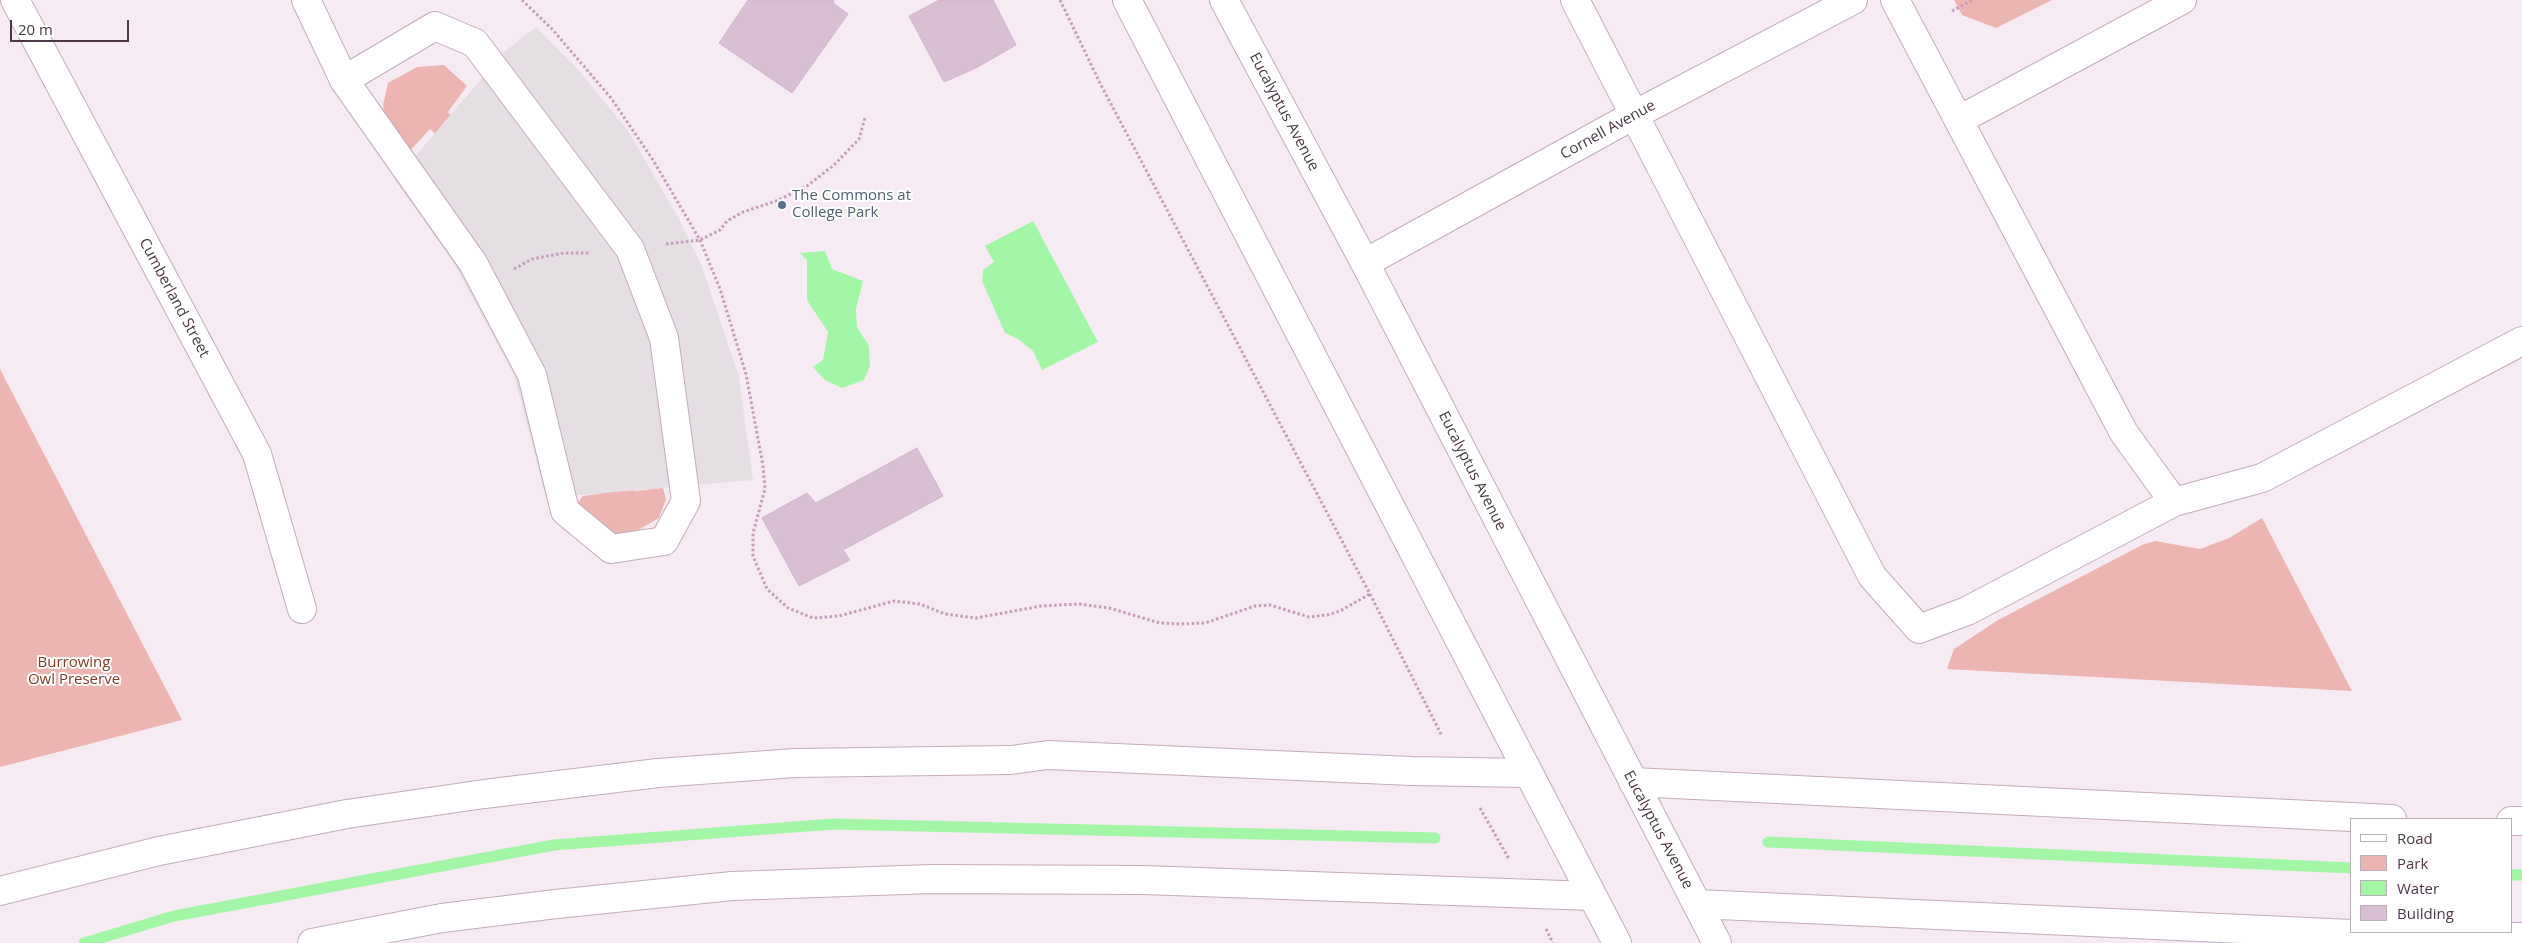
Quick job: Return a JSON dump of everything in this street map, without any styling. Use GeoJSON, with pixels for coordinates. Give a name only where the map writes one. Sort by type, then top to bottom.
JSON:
{"type":"FeatureCollection","features":[{"type":"Feature","properties":{"kind":"street","name":"Cumberland Street"},"geometry":{"type":"LineString","coordinates":[[15,0],[257,454],[302,609]]}},
{"type":"Feature","properties":{"kind":"street"},"geometry":{"type":"LineString","coordinates":[[306,0],[344,80],[473,263],[532,376],[565,511],[610,549],[664,541],[686,502],[664,338],[630,248],[476,43],[435,26],[344,80]]}},
{"type":"Feature","properties":{"kind":"street"},"geometry":{"type":"LineString","coordinates":[[1127,0],[1617,943]]}},
{"type":"Feature","properties":{"kind":"street","name":"Eucalyptus Avenue"},"geometry":{"type":"LineString","coordinates":[[1224,0],[1365,263],[1717,943]]}},
{"type":"Feature","properties":{"kind":"street"},"geometry":{"type":"LineString","coordinates":[[1575,0],[1636,114],[1872,576],[1919,629],[1967,611],[2174,502],[2262,478],[2522,341]]}},
{"type":"Feature","properties":{"kind":"street","name":"Cornell Avenue"},"geometry":{"type":"LineString","coordinates":[[1365,263],[1636,114],[1853,0]]}},
{"type":"Feature","properties":{"kind":"street"},"geometry":{"type":"LineString","coordinates":[[1895,0],[2124,433],[2174,502]]}},
{"type":"Feature","properties":{"kind":"street"},"geometry":{"type":"LineString","coordinates":[[1959,120],[2182,0]]}},
{"type":"Feature","properties":{"kind":"street"},"geometry":{"type":"LineString","coordinates":[[0,891],[159,852],[347,814],[484,794],[658,773],[796,764],[1011,760],[1048,755],[1460,772],[1528,773]]}},
{"type":"Feature","properties":{"kind":"street"},"geometry":{"type":"LineString","coordinates":[[1633,782],[2371,818]]}},
{"type":"Feature","properties":{"kind":"street"},"geometry":{"type":"LineString","coordinates":[[312,943],[442,918],[732,886],[932,879],[1143,880],[1592,896]]}},
{"type":"Feature","properties":{"kind":"street"},"geometry":{"type":"LineString","coordinates":[[1697,904],[2408,937],[2522,936]]}},
{"type":"Feature","properties":{"kind":"path"},"geometry":{"type":"LineString","coordinates":[[522,0],[552,29],[611,98],[653,160],[700,240],[720,290],[746,374],[763,466],[765,489],[753,534],[753,556],[767,589],[788,608],[813,618],[839,616],[894,601],[920,604],[945,614],[976,618],[1041,606],[1079,604],[1109,608],[1160,623],[1180,624],[1205,623],[1256,606],[1270,605],[1309,617],[1327,615],[1340,611],[1370,594]]}},
{"type":"Feature","properties":{"kind":"path"},"geometry":{"type":"LineString","coordinates":[[1060,0],[1101,85],[1370,594],[1460,772],[1554,943]]}},
{"type":"Feature","properties":{"kind":"path"},"geometry":{"type":"LineString","coordinates":[[1952,10],[1972,0]]}},
{"type":"Feature","properties":{"kind":"path"},"geometry":{"type":"LineString","coordinates":[[700,240],[720,230],[728,221],[743,212],[776,202],[807,186],[834,165],[859,139],[865,118]]}},
{"type":"Feature","properties":{"kind":"path"},"geometry":{"type":"LineString","coordinates":[[510,271],[532,259],[564,253],[592,253]]}},
{"type":"Feature","properties":{"kind":"green space"},"geometry":{"type":"Polygon","coordinates":[[[1954,0],[2052,0],[1996,28],[1962,15],[1954,0]]]}},
{"type":"Feature","properties":{"kind":"green space"},"geometry":{"type":"Polygon","coordinates":[[[444,65],[467,86],[448,112],[482,148],[596,332],[635,491],[663,488],[666,499],[659,518],[633,533],[610,535],[577,503],[583,496],[610,492],[466,164],[430,129],[407,154],[386,125],[383,105],[388,83],[417,67],[444,65]]]}},
{"type":"Feature","properties":{"kind":"green space","name":"Burrowing Owl Preserve"},"geometry":{"type":"Polygon","coordinates":[[[0,369],[182,720],[0,767],[0,369]]]}},
{"type":"Feature","properties":{"kind":"green space"},"geometry":{"type":"Polygon","coordinates":[[[2262,518],[2352,691],[1947,669],[1954,649],[1998,620],[2144,544],[2155,541],[2200,549],[2229,538],[2262,518]]]}},
{"type":"Feature","properties":{"kind":"shaded area"},"geometry":{"type":"Polygon","coordinates":[[[536,27],[576,67],[628,131],[679,219],[702,267],[739,377],[753,480],[546,498],[514,375],[452,260],[395,180],[504,52],[536,27]]]}},
{"type":"Feature","properties":{"kind":"water"},"geometry":{"type":"Polygon","coordinates":[[[1033,221],[1098,342],[1042,370],[1033,351],[1018,339],[1005,333],[982,281],[983,270],[994,262],[985,246],[1033,221]]]}},
{"type":"Feature","properties":{"kind":"water"},"geometry":{"type":"Polygon","coordinates":[[[825,251],[832,269],[863,281],[856,309],[857,327],[869,346],[870,366],[864,380],[842,388],[825,380],[813,367],[823,360],[828,332],[807,300],[807,260],[800,253],[825,251]]]}},
{"type":"Feature","properties":{"kind":"building"},"geometry":{"type":"Polygon","coordinates":[[[748,0],[834,0],[833,3],[848,14],[792,93],[719,43],[748,0]]]}},
{"type":"Feature","properties":{"kind":"building"},"geometry":{"type":"Polygon","coordinates":[[[939,0],[993,0],[1016,45],[976,68],[944,82],[909,16],[939,0]]]}},
{"type":"Feature","properties":{"kind":"building"},"geometry":{"type":"Polygon","coordinates":[[[917,448],[943,496],[843,550],[850,560],[799,586],[762,518],[807,493],[816,503],[917,448]]]}},
{"type":"Feature","properties":{"kind":"waterway"},"geometry":{"type":"LineString","coordinates":[[84,943],[174,916],[554,845],[834,824],[1435,838]]}},
{"type":"Feature","properties":{"kind":"waterway"},"geometry":{"type":"LineString","coordinates":[[1768,842],[2350,868]]}},
{"type":"Feature","properties":{"kind":"waterway"},"geometry":{"type":"LineString","coordinates":[[2512,875],[2522,875]]}},
{"type":"Feature","properties":{"kind":"place","name":"The Commons at College Park"},"geometry":{"type":"Point","coordinates":[782,205]}}]}
